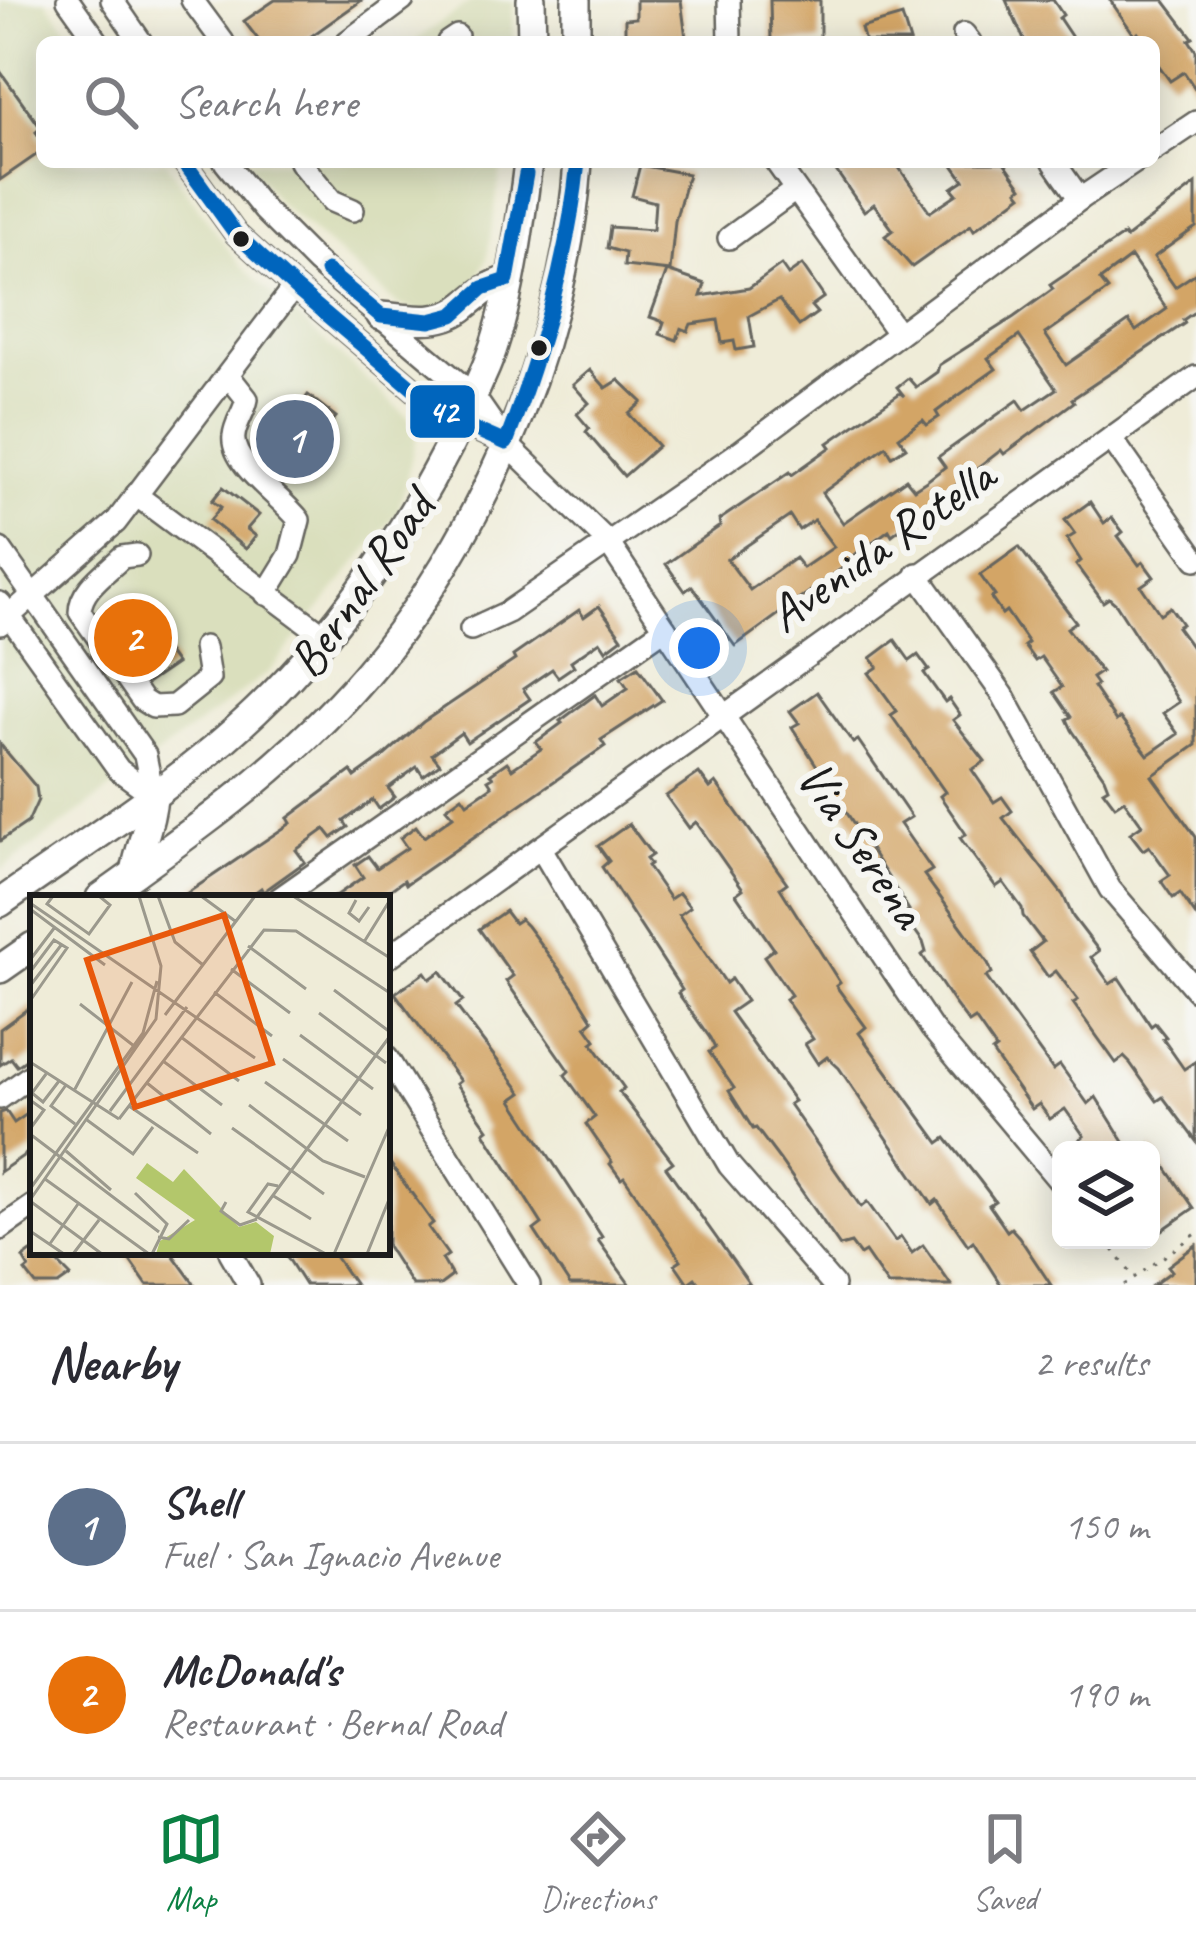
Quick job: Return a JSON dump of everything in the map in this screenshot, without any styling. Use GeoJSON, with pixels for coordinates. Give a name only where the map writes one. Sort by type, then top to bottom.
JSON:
{"type":"FeatureCollection","features":[{"type":"Feature","properties":{"kind":"main road"},"geometry":{"type":"LineString","coordinates":[[531,0],[532,36]]}},
{"type":"Feature","properties":{"kind":"main road"},"geometry":{"type":"LineString","coordinates":[[576,0],[577,36]]}},
{"type":"Feature","properties":{"kind":"main road","name":"Bernal Road"},"geometry":{"type":"LineString","coordinates":[[0,903],[154,795],[251,716],[325,636],[397,537],[487,365],[502,317],[527,168]]}},
{"type":"Feature","properties":{"kind":"main road","name":"Bernal Road"},"geometry":{"type":"LineString","coordinates":[[104,895],[236,799],[343,701],[435,578],[506,443],[531,382],[556,295],[577,168]]}},
{"type":"Feature","properties":{"kind":"main road"},"geometry":{"type":"LineString","coordinates":[[381,316],[430,321],[453,315],[483,288],[507,280]]}},
{"type":"Feature","properties":{"kind":"main road"},"geometry":{"type":"LineString","coordinates":[[135,873],[154,795]]}},
{"type":"Feature","properties":{"kind":"main road"},"geometry":{"type":"LineString","coordinates":[[0,969],[30,948]]}},
{"type":"Feature","properties":{"kind":"street"},"geometry":{"type":"LineString","coordinates":[[68,0],[94,36]]}},
{"type":"Feature","properties":{"kind":"street"},"geometry":{"type":"LineString","coordinates":[[112,0],[137,36]]}},
{"type":"Feature","properties":{"kind":"street"},"geometry":{"type":"LineString","coordinates":[[192,0],[219,36]]}},
{"type":"Feature","properties":{"kind":"street"},"geometry":{"type":"LineString","coordinates":[[354,36],[403,0]]}},
{"type":"Feature","properties":{"kind":"street"},"geometry":{"type":"LineString","coordinates":[[729,0],[730,36]]}},
{"type":"Feature","properties":{"kind":"street"},"geometry":{"type":"LineString","coordinates":[[1160,145],[1196,122]]}},
{"type":"Feature","properties":{"kind":"street"},"geometry":{"type":"LineString","coordinates":[[188,168],[236,234],[294,287],[458,422],[506,443]]}},
{"type":"Feature","properties":{"kind":"street"},"geometry":{"type":"LineString","coordinates":[[230,168],[277,223],[472,394],[506,443]]}},
{"type":"Feature","properties":{"kind":"street"},"geometry":{"type":"LineString","coordinates":[[305,168],[332,201],[353,210]]}},
{"type":"Feature","properties":{"kind":"street"},"geometry":{"type":"LineString","coordinates":[[780,168],[898,333]]}},
{"type":"Feature","properties":{"kind":"street"},"geometry":{"type":"LineString","coordinates":[[1058,168],[1080,199]]}},
{"type":"Feature","properties":{"kind":"street"},"geometry":{"type":"LineString","coordinates":[[471,629],[508,612],[741,451],[1126,168]]}},
{"type":"Feature","properties":{"kind":"street"},"geometry":{"type":"LineString","coordinates":[[729,238],[795,190]]}},
{"type":"Feature","properties":{"kind":"street"},"geometry":{"type":"LineString","coordinates":[[154,795],[119,770],[3,614],[33,596],[116,522],[294,287]]}},
{"type":"Feature","properties":{"kind":"street"},"geometry":{"type":"LineString","coordinates":[[228,374],[248,399],[234,433],[234,446],[244,465],[299,520],[290,555],[266,594]]}},
{"type":"Feature","properties":{"kind":"street","name":"Avenida Rotella"},"geometry":{"type":"LineString","coordinates":[[390,956],[1196,377]]}},
{"type":"Feature","properties":{"kind":"street"},"geometry":{"type":"LineString","coordinates":[[1112,438],[1196,559]]}},
{"type":"Feature","properties":{"kind":"street","name":"Via Serena"},"geometry":{"type":"LineString","coordinates":[[506,443],[607,541],[932,1029],[1052,1172]]}},
{"type":"Feature","properties":{"kind":"street"},"geometry":{"type":"LineString","coordinates":[[136,495],[325,636]]}},
{"type":"Feature","properties":{"kind":"street"},"geometry":{"type":"LineString","coordinates":[[0,549],[145,755],[154,795]]}},
{"type":"Feature","properties":{"kind":"street"},"geometry":{"type":"LineString","coordinates":[[137,555],[122,556],[80,601],[80,612],[142,700],[164,709],[174,706],[209,678],[204,647]]}},
{"type":"Feature","properties":{"kind":"street"},"geometry":{"type":"LineString","coordinates":[[917,574],[1003,695],[1110,889],[1196,990]]}},
{"type":"Feature","properties":{"kind":"street"},"geometry":{"type":"LineString","coordinates":[[284,895],[665,628]]}},
{"type":"Feature","properties":{"kind":"street"},"geometry":{"type":"LineString","coordinates":[[542,850],[729,1165],[832,1285]]}},
{"type":"Feature","properties":{"kind":"street"},"geometry":{"type":"LineString","coordinates":[[390,1063],[529,1285]]}},
{"type":"Feature","properties":{"kind":"street"},"geometry":{"type":"LineString","coordinates":[[0,1098],[30,1076]]}},
{"type":"Feature","properties":{"kind":"street"},"geometry":{"type":"LineString","coordinates":[[0,1228],[30,1207]]}},
{"type":"Feature","properties":{"kind":"street"},"geometry":{"type":"LineString","coordinates":[[232,1255],[249,1285]]}},
{"type":"Feature","properties":{"kind":"path"},"geometry":{"type":"LineString","coordinates":[[1124,1285],[1196,1234]]}},
{"type":"Feature","properties":{"kind":"path"},"geometry":{"type":"LineString","coordinates":[[1113,1249],[1134,1278]]}},
{"type":"Feature","properties":{"kind":"shaded area"},"geometry":{"type":"Polygon","coordinates":[[[0,0],[46,0],[73,36],[36,36],[36,168],[169,168],[239,264],[419,427],[399,510],[270,671],[0,871],[0,0]]]}},
{"type":"Feature","properties":{"kind":"shaded area"},"geometry":{"type":"Polygon","coordinates":[[[473,0],[513,0],[513,36],[422,36],[473,0]]]}},
{"type":"Feature","properties":{"kind":"shaded area"},"geometry":{"type":"Polygon","coordinates":[[[253,168],[501,168],[487,258],[464,306],[429,315],[397,304],[279,203],[253,168]]]}},
{"type":"Feature","properties":{"kind":"building"},"geometry":{"type":"Polygon","coordinates":[[[275,0],[362,0],[311,36],[255,36],[244,21],[275,0]]]}},
{"type":"Feature","properties":{"kind":"building"},"geometry":{"type":"Polygon","coordinates":[[[636,0],[681,0],[686,36],[625,36],[625,19],[636,18],[636,0]]]}},
{"type":"Feature","properties":{"kind":"building"},"geometry":{"type":"Polygon","coordinates":[[[770,0],[820,0],[820,36],[771,36],[770,0]]]}},
{"type":"Feature","properties":{"kind":"building"},"geometry":{"type":"Polygon","coordinates":[[[1006,0],[1053,0],[1071,36],[1022,36],[1006,0]]]}},
{"type":"Feature","properties":{"kind":"building"},"geometry":{"type":"Polygon","coordinates":[[[1110,0],[1164,0],[1193,38],[1189,40],[1196,51],[1196,90],[1184,72],[1170,81],[1160,67],[1160,36],[1135,36],[1110,0]]]}},
{"type":"Feature","properties":{"kind":"building"},"geometry":{"type":"Polygon","coordinates":[[[902,16],[908,36],[863,36],[861,28],[902,16]]]}},
{"type":"Feature","properties":{"kind":"building"},"geometry":{"type":"Polygon","coordinates":[[[0,71],[36,121],[36,155],[0,180],[0,71]]]}},
{"type":"Feature","properties":{"kind":"building"},"geometry":{"type":"Polygon","coordinates":[[[639,168],[688,174],[675,221],[670,271],[624,266],[625,253],[607,248],[610,227],[653,230],[655,202],[632,196],[639,168]]]}},
{"type":"Feature","properties":{"kind":"building"},"geometry":{"type":"Polygon","coordinates":[[[834,168],[899,168],[930,212],[957,194],[952,188],[964,180],[955,168],[1008,168],[1022,187],[1018,190],[1022,195],[974,230],[971,225],[912,267],[885,236],[893,230],[874,204],[864,211],[834,168]]]}},
{"type":"Feature","properties":{"kind":"building"},"geometry":{"type":"Polygon","coordinates":[[[1196,184],[1196,227],[1154,257],[1175,287],[1196,273],[1196,311],[1185,323],[1072,399],[1004,454],[1001,450],[892,535],[889,530],[735,646],[692,586],[685,591],[666,564],[720,526],[719,520],[831,447],[828,443],[900,393],[904,396],[897,387],[908,378],[916,387],[937,372],[939,365],[1053,289],[1050,285],[1124,235],[1126,238],[1196,184]],[[1131,257],[1100,280],[1108,290],[1045,334],[1066,365],[1129,321],[1136,331],[1167,309],[1131,257]],[[1019,336],[988,358],[996,369],[936,412],[939,417],[927,425],[923,420],[899,437],[906,447],[892,456],[886,446],[822,493],[843,523],[906,479],[914,489],[928,480],[945,467],[938,457],[1018,400],[1025,410],[1056,389],[1019,336]],[[790,516],[727,559],[750,590],[795,558],[803,568],[834,547],[814,520],[799,530],[790,516]]]}},
{"type":"Feature","properties":{"kind":"building"},"geometry":{"type":"Polygon","coordinates":[[[781,265],[788,275],[802,265],[824,297],[811,306],[817,313],[799,326],[779,300],[749,316],[754,347],[736,350],[734,341],[722,343],[718,320],[691,324],[688,331],[681,328],[677,340],[660,334],[664,322],[650,317],[667,271],[705,284],[701,296],[749,288],[781,265]]]}},
{"type":"Feature","properties":{"kind":"building"},"geometry":{"type":"Polygon","coordinates":[[[590,370],[606,388],[619,380],[642,402],[629,414],[658,446],[624,476],[586,432],[589,428],[577,414],[589,403],[573,385],[590,370]]]}},
{"type":"Feature","properties":{"kind":"building"},"geometry":{"type":"Polygon","coordinates":[[[308,395],[336,417],[283,483],[258,457],[308,395]]]}},
{"type":"Feature","properties":{"kind":"building"},"geometry":{"type":"Polygon","coordinates":[[[223,487],[259,515],[247,529],[256,536],[246,549],[210,520],[221,507],[212,501],[223,487]]]}},
{"type":"Feature","properties":{"kind":"building"},"geometry":{"type":"Polygon","coordinates":[[[1090,502],[1104,523],[1112,518],[1123,532],[1118,536],[1154,577],[1141,586],[1160,614],[1170,607],[1182,624],[1177,627],[1196,653],[1196,745],[1152,776],[1196,837],[1196,916],[1180,893],[1173,898],[1161,881],[1170,875],[1149,846],[1143,850],[1130,833],[1142,825],[1124,800],[1115,806],[1103,790],[1108,787],[1104,777],[1072,730],[1067,719],[1071,717],[1054,692],[1062,687],[1041,657],[1035,661],[1024,646],[1028,643],[1006,611],[1002,614],[980,575],[1019,547],[1076,622],[1067,628],[1101,672],[1092,678],[1097,685],[1093,687],[1148,755],[1178,734],[1163,713],[1179,702],[1116,604],[1109,598],[1103,602],[1076,565],[1081,561],[1067,539],[1075,534],[1065,520],[1090,502]]]}},
{"type":"Feature","properties":{"kind":"building"},"geometry":{"type":"Polygon","coordinates":[[[127,597],[176,664],[148,683],[101,616],[127,597]]]}},
{"type":"Feature","properties":{"kind":"building"},"geometry":{"type":"Polygon","coordinates":[[[599,606],[622,638],[606,650],[600,641],[571,661],[574,666],[558,677],[552,669],[523,689],[530,699],[467,742],[461,733],[432,754],[440,764],[423,776],[417,767],[388,788],[395,797],[379,809],[373,800],[344,821],[348,827],[332,838],[325,829],[296,850],[305,862],[263,892],[261,888],[251,895],[184,895],[291,823],[288,818],[351,771],[355,777],[579,610],[584,617],[599,606]]]}},
{"type":"Feature","properties":{"kind":"building"},"geometry":{"type":"Polygon","coordinates":[[[895,640],[910,661],[918,655],[929,670],[924,673],[960,715],[953,720],[985,761],[972,770],[994,802],[1002,797],[1012,811],[1003,818],[1063,895],[1099,951],[1091,957],[1110,984],[1119,978],[1151,1026],[1155,1023],[1166,1037],[1184,1069],[1196,1061],[1196,1141],[1124,1057],[1116,1063],[1056,971],[1048,977],[1030,952],[1043,942],[1022,908],[1003,882],[996,887],[960,838],[966,834],[940,796],[945,792],[891,715],[897,711],[869,673],[878,667],[871,658],[895,640]]]}},
{"type":"Feature","properties":{"kind":"building"},"geometry":{"type":"Polygon","coordinates":[[[638,667],[662,700],[601,740],[605,746],[406,884],[404,880],[383,895],[337,895],[363,877],[355,865],[368,856],[377,868],[407,848],[400,838],[416,826],[424,837],[453,816],[446,808],[462,796],[467,803],[492,786],[490,774],[507,762],[512,769],[541,749],[536,742],[595,695],[602,706],[628,688],[621,678],[638,667]]]}},
{"type":"Feature","properties":{"kind":"building"},"geometry":{"type":"Polygon","coordinates":[[[817,692],[853,743],[858,740],[911,817],[900,824],[932,870],[924,875],[988,963],[992,973],[986,977],[1053,1070],[1060,1065],[1088,1104],[1096,1097],[1123,1141],[1081,1141],[1084,1136],[1065,1109],[1050,1119],[1039,1104],[1032,1109],[975,1019],[969,1023],[922,955],[926,952],[923,942],[903,914],[909,910],[792,727],[799,723],[790,711],[817,692]]]}},
{"type":"Feature","properties":{"kind":"building"},"geometry":{"type":"Polygon","coordinates":[[[0,744],[36,787],[38,800],[28,822],[0,841],[0,744]]]}},
{"type":"Feature","properties":{"kind":"building"},"geometry":{"type":"Polygon","coordinates":[[[699,773],[710,788],[716,783],[787,883],[780,888],[840,983],[836,986],[866,1027],[859,1033],[939,1143],[946,1138],[980,1181],[995,1201],[989,1205],[1007,1231],[1011,1228],[1019,1237],[1051,1285],[1001,1285],[973,1241],[968,1245],[937,1200],[932,1204],[839,1068],[827,1057],[818,1064],[805,1044],[813,1039],[785,999],[791,995],[764,956],[774,949],[736,894],[743,889],[696,822],[689,828],[666,796],[699,773]]]}},
{"type":"Feature","properties":{"kind":"building"},"geometry":{"type":"Polygon","coordinates":[[[629,824],[652,855],[646,859],[647,866],[670,899],[679,893],[690,907],[679,915],[726,983],[731,979],[746,1001],[730,1012],[794,1101],[789,1104],[861,1207],[867,1202],[895,1241],[901,1237],[912,1253],[923,1245],[951,1285],[888,1285],[865,1252],[860,1255],[851,1243],[840,1246],[753,1129],[729,1091],[734,1088],[709,1052],[715,1048],[710,1038],[602,867],[609,861],[598,846],[629,824]]]}},
{"type":"Feature","properties":{"kind":"building"},"geometry":{"type":"Polygon","coordinates":[[[505,911],[514,923],[520,919],[527,926],[574,989],[593,1020],[586,1026],[596,1040],[592,1043],[624,1088],[619,1092],[673,1162],[666,1167],[750,1285],[700,1285],[695,1278],[688,1283],[675,1264],[681,1260],[610,1164],[586,1124],[595,1117],[506,981],[513,976],[479,929],[505,911]]]}},
{"type":"Feature","properties":{"kind":"building"},"geometry":{"type":"Polygon","coordinates":[[[441,971],[463,1001],[456,1006],[522,1093],[512,1100],[630,1285],[570,1285],[534,1230],[542,1224],[484,1132],[488,1129],[456,1084],[460,1081],[395,993],[425,972],[430,979],[441,971]]]}},
{"type":"Feature","properties":{"kind":"building"},"geometry":{"type":"Polygon","coordinates":[[[30,1007],[30,1057],[17,1066],[11,1058],[0,1065],[0,1029],[30,1007]]]}},
{"type":"Feature","properties":{"kind":"building"},"geometry":{"type":"Polygon","coordinates":[[[6,1111],[14,1123],[30,1112],[30,1151],[0,1172],[0,1113],[6,1111]]]}},
{"type":"Feature","properties":{"kind":"building"},"geometry":{"type":"Polygon","coordinates":[[[1160,1159],[1194,1208],[1160,1232],[1160,1159]]]}},
{"type":"Feature","properties":{"kind":"building"},"geometry":{"type":"Polygon","coordinates":[[[390,1163],[433,1223],[428,1227],[448,1255],[442,1259],[452,1276],[440,1285],[412,1285],[390,1251],[390,1163]]]}},
{"type":"Feature","properties":{"kind":"building"},"geometry":{"type":"Polygon","coordinates":[[[1196,1245],[1196,1285],[1153,1285],[1172,1271],[1168,1266],[1196,1245]]]}},
{"type":"Feature","properties":{"kind":"building"},"geometry":{"type":"Polygon","coordinates":[[[30,1253],[50,1255],[71,1276],[58,1285],[36,1285],[25,1271],[29,1268],[23,1258],[30,1253]]]}},
{"type":"Feature","properties":{"kind":"building"},"geometry":{"type":"Polygon","coordinates":[[[126,1255],[173,1255],[195,1285],[147,1285],[126,1255]]]}},
{"type":"Feature","properties":{"kind":"building"},"geometry":{"type":"Polygon","coordinates":[[[286,1255],[334,1255],[355,1285],[305,1285],[286,1255]]]}},
{"type":"Feature","properties":{"kind":"transit line","name":"42"},"geometry":{"type":"LineString","coordinates":[[188,168],[236,234],[294,287],[429,402],[458,422],[506,443],[551,305],[577,168]]}},
{"type":"Feature","properties":{"kind":"transit line","name":"42"},"geometry":{"type":"LineString","coordinates":[[327,271],[381,316],[430,321],[453,315],[483,288],[507,280],[526,174]]}},
{"type":"Feature","properties":{"kind":"place","name":"Shell"},"geometry":{"type":"Point","coordinates":[295,439]}},
{"type":"Feature","properties":{"kind":"place","name":"McDonald's"},"geometry":{"type":"Point","coordinates":[133,638]}}]}
